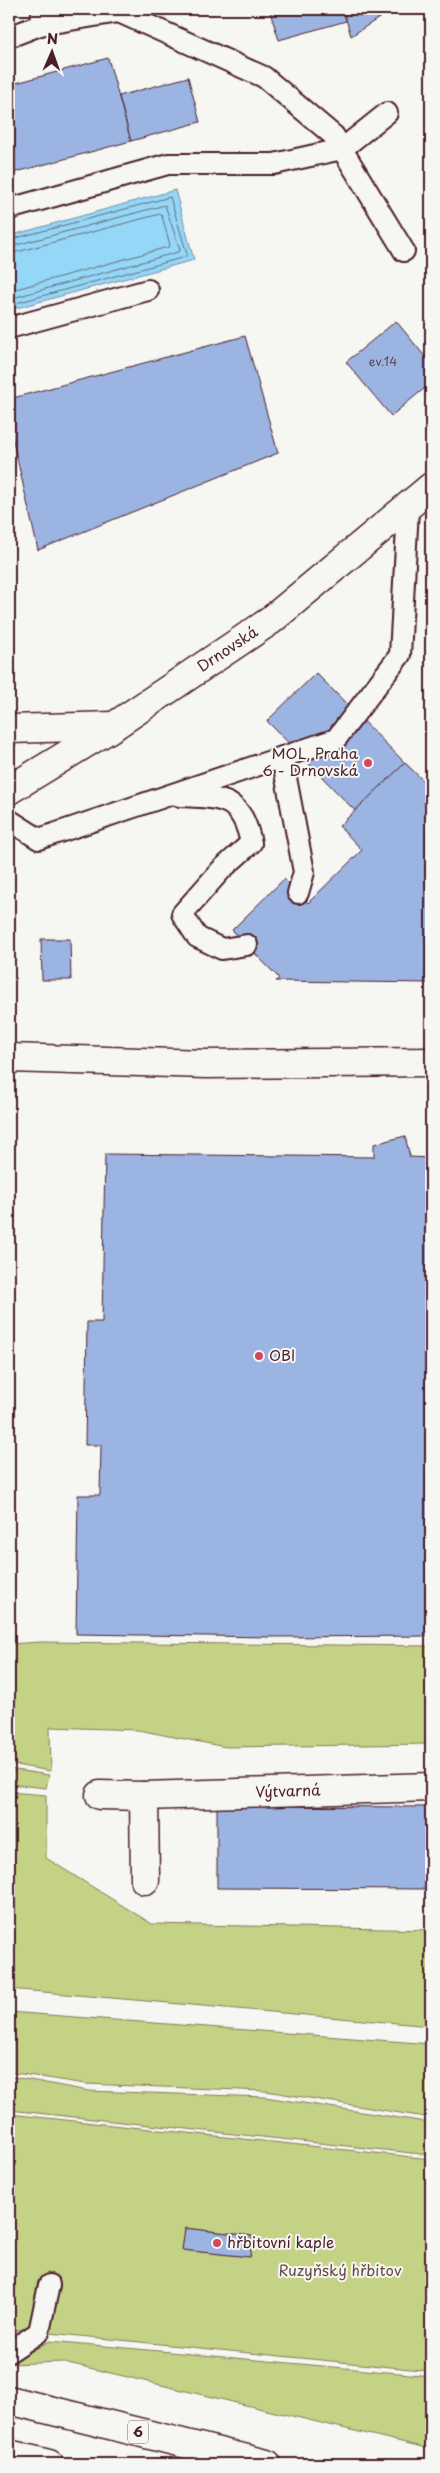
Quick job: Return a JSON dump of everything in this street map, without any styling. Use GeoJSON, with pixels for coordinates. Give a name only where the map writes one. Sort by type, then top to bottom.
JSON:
{"type":"FeatureCollection","features":[{"type":"Feature","properties":{"kind":"street","name":"Drnovská"},"geometry":{"type":"LineString","coordinates":[[9,790],[114,726],[270,621],[408,509],[431,487]]}},
{"type":"Feature","properties":{"kind":"street"},"geometry":{"type":"LineString","coordinates":[[9,729],[114,726]]}},
{"type":"Feature","properties":{"kind":"street"},"geometry":{"type":"LineString","coordinates":[[9,1058],[206,1064],[431,1062]]}},
{"type":"Feature","properties":{"kind":"street","name":"Výtvarná"},"geometry":{"type":"LineString","coordinates":[[100,1795],[144,1796],[431,1786]]}},
{"type":"Feature","properties":{"kind":"street"},"geometry":{"type":"LineString","coordinates":[[144,1796],[145,1880]]}},
{"type":"Feature","properties":{"kind":"street","name":"6"},"geometry":{"type":"LineString","coordinates":[[9,2400],[267,2464]]}},
{"type":"Feature","properties":{"kind":"street"},"geometry":{"type":"LineString","coordinates":[[9,2454],[50,2464]]}},
{"type":"Feature","properties":{"kind":"lane"},"geometry":{"type":"LineString","coordinates":[[9,37],[42,17],[119,12],[264,77],[334,136],[404,251]]}},
{"type":"Feature","properties":{"kind":"lane"},"geometry":{"type":"LineString","coordinates":[[9,209],[168,164],[274,164],[342,149],[387,113]]}},
{"type":"Feature","properties":{"kind":"lane"},"geometry":{"type":"LineString","coordinates":[[9,328],[148,290]]}},
{"type":"Feature","properties":{"kind":"lane"},"geometry":{"type":"LineString","coordinates":[[9,820],[39,839],[336,739],[400,654],[408,509]]}},
{"type":"Feature","properties":{"kind":"lane"},"geometry":{"type":"LineString","coordinates":[[282,757],[304,872],[298,893]]}},
{"type":"Feature","properties":{"kind":"lane"},"geometry":{"type":"LineString","coordinates":[[167,796],[202,797],[230,802],[237,808],[247,826],[251,843],[221,870],[182,914],[197,937],[222,949],[247,945]]}},
{"type":"Feature","properties":{"kind":"lane"},"geometry":{"type":"LineString","coordinates":[[9,2352],[39,2332],[49,2285]]}},
{"type":"Feature","properties":{"kind":"green space"},"geometry":{"type":"Polygon","coordinates":[[[41,1642],[431,1646],[431,1744],[226,1747],[138,1730],[50,1727],[51,1771],[9,1764],[9,1644],[41,1642]]]}},
{"type":"Feature","properties":{"kind":"green space"},"geometry":{"type":"Polygon","coordinates":[[[9,1769],[49,1775],[46,1788],[9,1784],[9,1769]]]}},
{"type":"Feature","properties":{"kind":"green space"},"geometry":{"type":"Polygon","coordinates":[[[9,1792],[46,1795],[46,1858],[152,1924],[431,1930],[431,2026],[9,1989],[9,1792]]]}},
{"type":"Feature","properties":{"kind":"green space"},"geometry":{"type":"Polygon","coordinates":[[[9,2012],[431,2044],[431,2118],[266,2091],[85,2084],[9,2072],[9,2012]]]}},
{"type":"Feature","properties":{"kind":"green space"},"geometry":{"type":"Polygon","coordinates":[[[9,2076],[88,2091],[265,2097],[419,2121],[431,2124],[431,2155],[9,2110],[9,2076]]]}},
{"type":"Feature","properties":{"kind":"green space","name":"Ruzyňský hřbitov"},"geometry":{"type":"Polygon","coordinates":[[[9,2114],[431,2159],[431,2371],[9,2329],[9,2114]],[[185,2228],[183,2250],[250,2257],[252,2236],[185,2228]]]}},
{"type":"Feature","properties":{"kind":"green space"},"geometry":{"type":"Polygon","coordinates":[[[50,2341],[431,2376],[431,2449],[64,2362],[9,2364],[50,2341]]]}},
{"type":"Feature","properties":{"kind":"water"},"geometry":{"type":"Polygon","coordinates":[[[175,190],[194,260],[9,310],[9,236],[175,190]]]}},
{"type":"Feature","properties":{"kind":"building"},"geometry":{"type":"Polygon","coordinates":[[[269,9],[343,9],[346,21],[279,40],[269,9]]]}},
{"type":"Feature","properties":{"kind":"building"},"geometry":{"type":"Polygon","coordinates":[[[343,9],[393,9],[351,36],[343,9]]]}},
{"type":"Feature","properties":{"kind":"building"},"geometry":{"type":"Polygon","coordinates":[[[108,58],[131,141],[9,174],[9,85],[108,58]]]}},
{"type":"Feature","properties":{"kind":"building"},"geometry":{"type":"Polygon","coordinates":[[[188,77],[200,122],[131,141],[119,96],[188,77]]]}},
{"type":"Feature","properties":{"kind":"building"},"geometry":{"type":"Polygon","coordinates":[[[396,321],[431,364],[431,383],[391,416],[346,362],[396,321]]]}},
{"type":"Feature","properties":{"kind":"building"},"geometry":{"type":"Polygon","coordinates":[[[245,336],[278,453],[38,550],[9,423],[9,399],[245,336]]]}},
{"type":"Feature","properties":{"kind":"building"},"geometry":{"type":"Polygon","coordinates":[[[316,673],[414,772],[364,820],[267,721],[316,673]]]}},
{"type":"Feature","properties":{"kind":"building"},"geometry":{"type":"Polygon","coordinates":[[[405,763],[431,788],[431,983],[276,981],[279,978],[232,930],[284,879],[308,903],[362,850],[339,826],[405,763]]]}},
{"type":"Feature","properties":{"kind":"building"},"geometry":{"type":"Polygon","coordinates":[[[41,939],[70,939],[71,980],[42,980],[41,939]]]}},
{"type":"Feature","properties":{"kind":"building","name":"OBI"},"geometry":{"type":"Polygon","coordinates":[[[405,1136],[410,1157],[431,1158],[431,1636],[270,1637],[76,1634],[78,1495],[100,1495],[101,1445],[85,1445],[87,1322],[102,1322],[105,1154],[374,1157],[374,1144],[405,1136]]]}},
{"type":"Feature","properties":{"kind":"building"},"geometry":{"type":"Polygon","coordinates":[[[217,1806],[431,1807],[431,1889],[217,1888],[217,1806]]]}},
{"type":"Feature","properties":{"kind":"building","name":"hřbitovní kaple"},"geometry":{"type":"Polygon","coordinates":[[[185,2228],[252,2236],[250,2257],[182,2250],[185,2228]]]}},
{"type":"Feature","properties":{"kind":"place","name":"MOL, Praha 6 - Drnovská"},"geometry":{"type":"Point","coordinates":[368,763]}},
{"type":"Feature","properties":{"kind":"place","name":"OBI"},"geometry":{"type":"Point","coordinates":[259,1356]}},
{"type":"Feature","properties":{"kind":"place","name":"hřbitovní kaple"},"geometry":{"type":"Point","coordinates":[217,2243]}}]}
